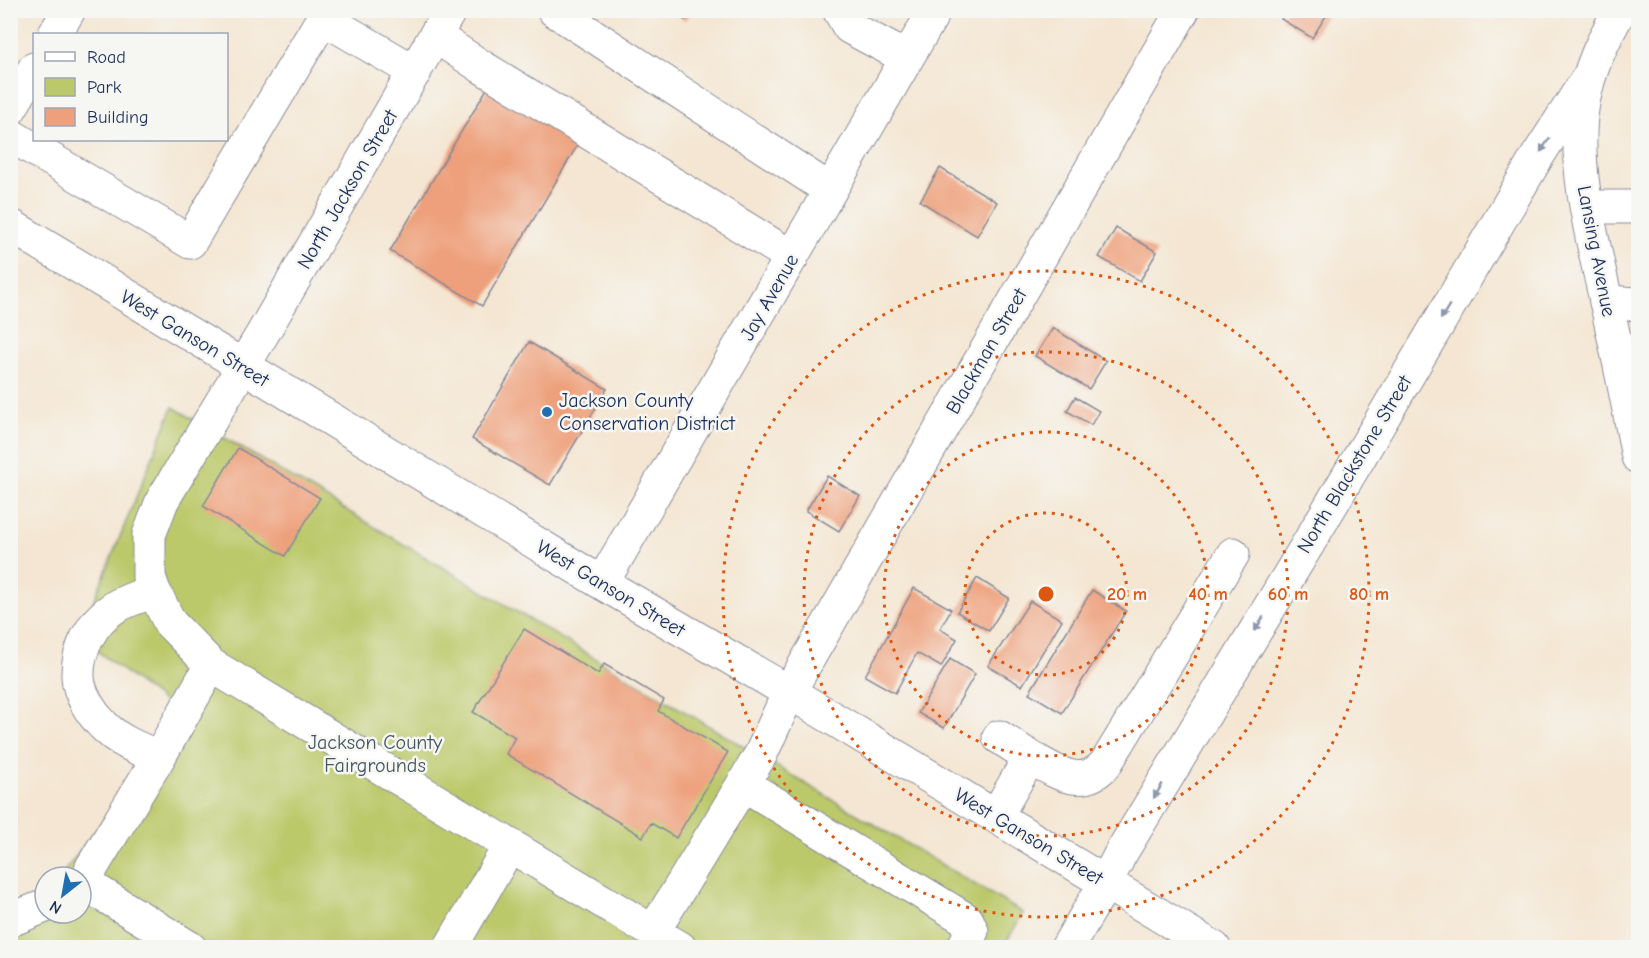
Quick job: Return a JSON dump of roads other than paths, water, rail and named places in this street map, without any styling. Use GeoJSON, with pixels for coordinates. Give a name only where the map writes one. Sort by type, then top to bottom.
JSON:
{"type":"FeatureCollection","features":[{"type":"Feature","properties":{"kind":"street"},"geometry":{"type":"LineString","coordinates":[[55,33],[69,10]]}},
{"type":"Feature","properties":{"kind":"street"},"geometry":{"type":"LineString","coordinates":[[554,10],[830,190]]}},
{"type":"Feature","properties":{"kind":"street"},"geometry":{"type":"LineString","coordinates":[[839,10],[849,27],[907,58]]}},
{"type":"Feature","properties":{"kind":"street","name":"Jay Avenue"},"geometry":{"type":"LineString","coordinates":[[602,583],[935,10]]}},
{"type":"Feature","properties":{"kind":"street","name":"Blackman Street"},"geometry":{"type":"LineString","coordinates":[[666,940],[743,784],[761,754],[789,692],[1183,10]]}},
{"type":"Feature","properties":{"kind":"street","name":"North Blackstone Street"},"geometry":{"type":"LineString","coordinates":[[1067,948],[1121,853],[1308,544],[1532,164],[1588,78],[1595,58],[1620,10]]}},
{"type":"Feature","properties":{"kind":"street"},"geometry":{"type":"LineString","coordinates":[[10,135],[190,242],[325,14],[415,72]]}},
{"type":"Feature","properties":{"kind":"street"},"geometry":{"type":"LineString","coordinates":[[443,23],[482,67],[792,257]]}},
{"type":"Feature","properties":{"kind":"street","name":"North Jackson Street"},"geometry":{"type":"LineString","coordinates":[[153,591],[149,577],[149,535],[162,501],[243,367],[443,23]]}},
{"type":"Feature","properties":{"kind":"street"},"geometry":{"type":"LineString","coordinates":[[10,109],[33,71]]}},
{"type":"Feature","properties":{"kind":"street","name":"Lansing Avenue"},"geometry":{"type":"LineString","coordinates":[[1588,78],[1582,105],[1580,146],[1582,176],[1606,302],[1633,397],[1638,457]]}},
{"type":"Feature","properties":{"kind":"street"},"geometry":{"type":"LineString","coordinates":[[1587,207],[1638,207]]}},
{"type":"Feature","properties":{"kind":"street","name":"West Ganson Street"},"geometry":{"type":"LineString","coordinates":[[10,225],[602,583],[789,692],[1214,948]]}},
{"type":"Feature","properties":{"kind":"street"},"geometry":{"type":"LineString","coordinates":[[1606,302],[1638,304]]}},
{"type":"Feature","properties":{"kind":"street"},"geometry":{"type":"LineString","coordinates":[[999,736],[1065,777],[1074,778],[1098,773],[1233,554]]}},
{"type":"Feature","properties":{"kind":"street"},"geometry":{"type":"LineString","coordinates":[[159,757],[128,744],[104,726],[85,701],[78,678],[81,649],[94,626],[114,607],[153,591],[170,623],[211,666],[666,940]]}},
{"type":"Feature","properties":{"kind":"street"},"geometry":{"type":"LineString","coordinates":[[93,865],[211,666]]}},
{"type":"Feature","properties":{"kind":"street"},"geometry":{"type":"LineString","coordinates":[[996,816],[1030,757]]}},
{"type":"Feature","properties":{"kind":"street"},"geometry":{"type":"LineString","coordinates":[[743,784],[967,920],[972,931],[963,948]]}},
{"type":"Feature","properties":{"kind":"street"},"geometry":{"type":"LineString","coordinates":[[450,948],[510,845]]}},
{"type":"Feature","properties":{"kind":"street"},"geometry":{"type":"LineString","coordinates":[[93,894],[190,948]]}},
{"type":"Feature","properties":{"kind":"street"},"geometry":{"type":"LineString","coordinates":[[10,921],[33,911]]}},
{"type":"Feature","properties":{"kind":"place","name":"Jackson County Conservation District"},"geometry":{"type":"Point","coordinates":[547,412]}},
{"type":"Feature","properties":{"kind":"park label","name":"Jackson County Fairgrounds"},"geometry":{"type":"Point","coordinates":[375,754]}}]}
